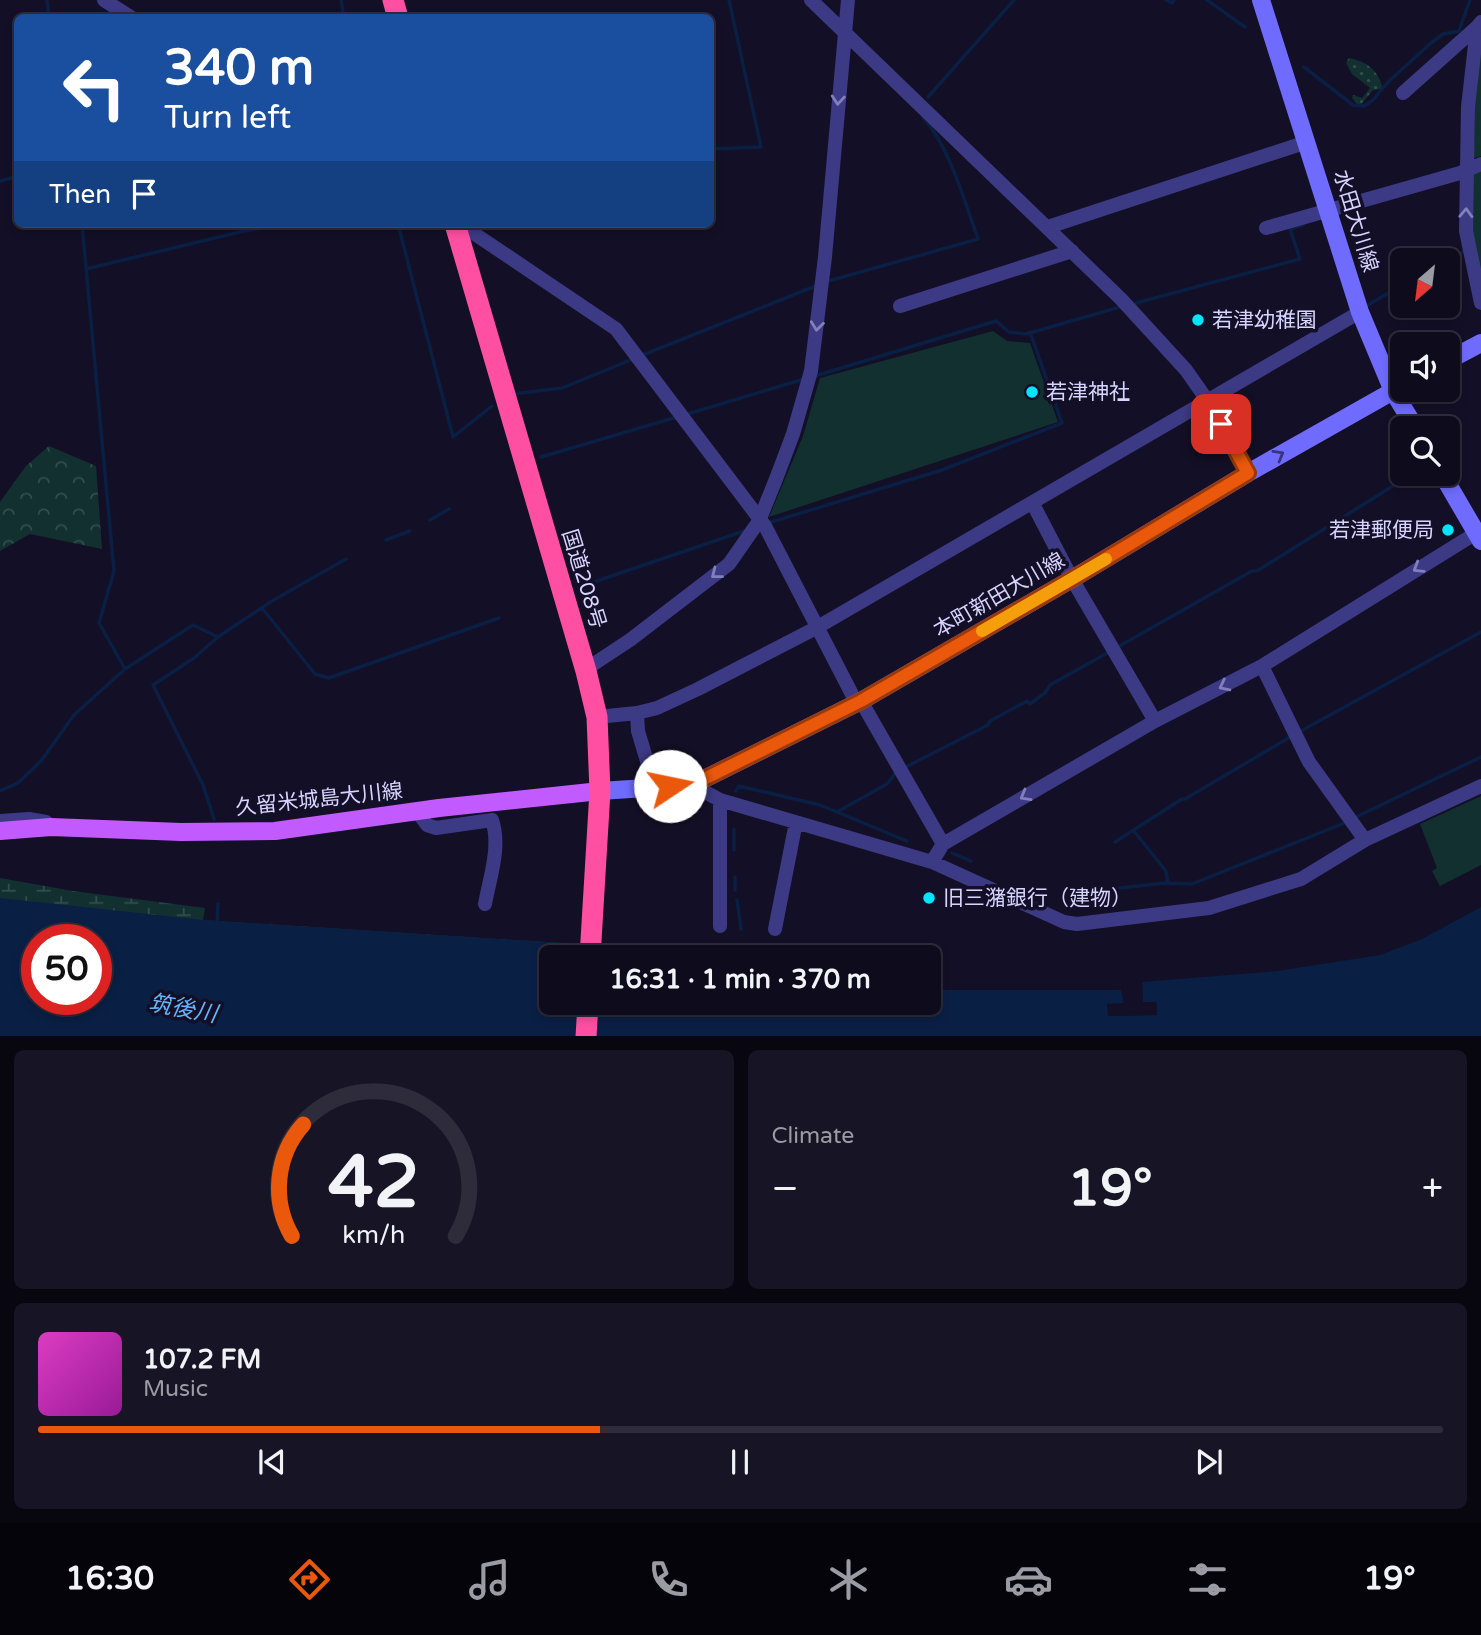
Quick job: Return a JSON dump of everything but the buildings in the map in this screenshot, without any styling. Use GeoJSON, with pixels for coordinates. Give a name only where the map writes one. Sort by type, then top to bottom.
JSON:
{"type":"FeatureCollection","features":[{"type":"Feature","properties":{"kind":"highway","name":"国道208号"},"geometry":{"type":"LineString","coordinates":[[458,228],[586,669],[597,717],[600,791],[590,945]]}},
{"type":"Feature","properties":{"kind":"highway"},"geometry":{"type":"LineString","coordinates":[[586,1036],[587,1015]]}},
{"type":"Feature","properties":{"kind":"main road","name":"水田大川線"},"geometry":{"type":"LineString","coordinates":[[1261,0],[1330,210],[1360,312],[1390,372]]}},
{"type":"Feature","properties":{"kind":"main road","name":"水田大川線"},"geometry":{"type":"LineString","coordinates":[[1272,0],[1300,99],[1307,142]]}},
{"type":"Feature","properties":{"kind":"main road"},"geometry":{"type":"LineString","coordinates":[[1460,354],[1481,343]]}},
{"type":"Feature","properties":{"kind":"main road","name":"本町新田大川線"},"geometry":{"type":"LineString","coordinates":[[600,791],[692,785],[859,701],[1390,393]]}},
{"type":"Feature","properties":{"kind":"main road"},"geometry":{"type":"LineString","coordinates":[[1449,486],[1479,534]]}},
{"type":"Feature","properties":{"kind":"main road","name":"久留米城島大川線"},"geometry":{"type":"LineString","coordinates":[[0,831],[51,827],[181,832],[275,831],[417,811],[600,791]]}},
{"type":"Feature","properties":{"kind":"street"},"geometry":{"type":"LineString","coordinates":[[104,0],[126,14]]}},
{"type":"Feature","properties":{"kind":"street"},"geometry":{"type":"LineString","coordinates":[[811,0],[1048,227],[1121,299],[1186,369],[1207,400],[1248,473]]}},
{"type":"Feature","properties":{"kind":"street"},"geometry":{"type":"LineString","coordinates":[[586,669],[630,640],[729,564],[759,521],[793,434],[811,371],[825,257],[848,0]]}},
{"type":"Feature","properties":{"kind":"street"},"geometry":{"type":"LineString","coordinates":[[1403,93],[1479,24]]}},
{"type":"Feature","properties":{"kind":"street"},"geometry":{"type":"LineString","coordinates":[[1479,24],[1468,107],[1465,230],[1481,303]]}},
{"type":"Feature","properties":{"kind":"street"},"geometry":{"type":"LineString","coordinates":[[1048,227],[1307,142]]}},
{"type":"Feature","properties":{"kind":"street"},"geometry":{"type":"LineString","coordinates":[[1266,228],[1468,171],[1481,164]]}},
{"type":"Feature","properties":{"kind":"street"},"geometry":{"type":"LineString","coordinates":[[463,228],[616,329],[765,526],[817,628],[943,844]]}},
{"type":"Feature","properties":{"kind":"street"},"geometry":{"type":"LineString","coordinates":[[900,306],[1072,251]]}},
{"type":"Feature","properties":{"kind":"street"},"geometry":{"type":"LineString","coordinates":[[597,717],[657,708],[817,628],[1360,312]]}},
{"type":"Feature","properties":{"kind":"street"},"geometry":{"type":"LineString","coordinates":[[1033,503],[1072,579],[1155,721]]}},
{"type":"Feature","properties":{"kind":"street"},"geometry":{"type":"LineString","coordinates":[[932,862],[943,844],[1155,721],[1262,666],[1479,534]]}},
{"type":"Feature","properties":{"kind":"street"},"geometry":{"type":"LineString","coordinates":[[1262,666],[1309,762],[1365,841]]}},
{"type":"Feature","properties":{"kind":"street"},"geometry":{"type":"LineString","coordinates":[[637,713],[638,731],[649,768],[667,777],[670,786]]}},
{"type":"Feature","properties":{"kind":"street"},"geometry":{"type":"LineString","coordinates":[[692,785],[720,800],[932,862],[1065,922],[1077,924],[1209,908],[1301,879],[1365,841],[1481,786]]}},
{"type":"Feature","properties":{"kind":"street"},"geometry":{"type":"LineString","coordinates":[[720,800],[720,926]]}},
{"type":"Feature","properties":{"kind":"street"},"geometry":{"type":"LineString","coordinates":[[417,811],[427,825],[436,828],[492,820],[495,830],[494,856],[485,904]]}},
{"type":"Feature","properties":{"kind":"street"},"geometry":{"type":"LineString","coordinates":[[0,821],[29,819],[46,822],[51,827]]}},
{"type":"Feature","properties":{"kind":"street"},"geometry":{"type":"LineString","coordinates":[[775,929],[796,822]]}},
{"type":"Feature","properties":{"kind":"green space"},"geometry":{"type":"Polygon","coordinates":[[[1481,39],[1481,156],[1474,158],[1475,74],[1481,39]]]}},
{"type":"Feature","properties":{"kind":"green space"},"geometry":{"type":"Polygon","coordinates":[[[1349,58],[1371,68],[1383,89],[1373,90],[1359,107],[1352,98],[1353,95],[1362,98],[1370,88],[1352,74],[1346,63],[1349,58]]]}},
{"type":"Feature","properties":{"kind":"green space"},"geometry":{"type":"Polygon","coordinates":[[[1481,170],[1481,293],[1469,228],[1473,171],[1481,170]]]}},
{"type":"Feature","properties":{"kind":"green space"},"geometry":{"type":"Polygon","coordinates":[[[993,331],[1007,341],[1030,343],[1058,422],[769,517],[803,436],[820,378],[993,331]]]}},
{"type":"Feature","properties":{"kind":"green space"},"geometry":{"type":"Polygon","coordinates":[[[49,446],[96,466],[102,549],[30,534],[0,551],[0,502],[26,466],[49,446]]]}},
{"type":"Feature","properties":{"kind":"green space"},"geometry":{"type":"Polygon","coordinates":[[[1481,796],[1481,865],[1440,886],[1432,871],[1437,868],[1420,824],[1481,796]]]}},
{"type":"Feature","properties":{"kind":"green space"},"geometry":{"type":"Polygon","coordinates":[[[0,878],[73,891],[205,908],[203,920],[575,945],[539,945],[539,953],[0,917],[0,878]]]}},
{"type":"Feature","properties":{"kind":"water","name":"筑後川"},"geometry":{"type":"Polygon","coordinates":[[[0,898],[203,920],[575,945],[539,945],[539,1015],[941,1015],[941,990],[1122,990],[1124,1004],[1108,1004],[1108,1016],[1157,1015],[1156,1002],[1143,1003],[1142,982],[1277,971],[1380,955],[1422,939],[1481,907],[1481,1036],[0,1036],[0,898]]]}},
{"type":"Feature","properties":{"kind":"pier"},"geometry":{"type":"Polygon","coordinates":[[[1142,979],[1143,1002],[1156,1002],[1157,1015],[1108,1016],[1107,1004],[1124,1003],[1121,990],[941,990],[941,987],[1122,986],[1125,989],[1127,1005],[1111,1007],[1111,1012],[1153,1011],[1153,1006],[1140,1004],[1142,979]]]}},
{"type":"Feature","properties":{"kind":"waterway"},"geometry":{"type":"LineString","coordinates":[[47,0],[49,14]]}},
{"type":"Feature","properties":{"kind":"waterway"},"geometry":{"type":"LineString","coordinates":[[341,0],[343,14]]}},
{"type":"Feature","properties":{"kind":"waterway"},"geometry":{"type":"LineString","coordinates":[[714,149],[761,147],[729,0]]}},
{"type":"Feature","properties":{"kind":"waterway"},"geometry":{"type":"LineString","coordinates":[[928,97],[1014,0]]}},
{"type":"Feature","properties":{"kind":"waterway"},"geometry":{"type":"LineString","coordinates":[[1166,0],[1172,3],[1174,0]]}},
{"type":"Feature","properties":{"kind":"waterway"},"geometry":{"type":"LineString","coordinates":[[1207,0],[1245,27]]}},
{"type":"Feature","properties":{"kind":"waterway"},"geometry":{"type":"LineString","coordinates":[[1304,67],[1353,105],[1364,106],[1431,43],[1443,34],[1459,31],[1470,0]]}},
{"type":"Feature","properties":{"kind":"waterway"},"geometry":{"type":"LineString","coordinates":[[825,282],[978,239],[949,159],[923,117]]}},
{"type":"Feature","properties":{"kind":"waterway"},"geometry":{"type":"LineString","coordinates":[[0,181],[14,177]]}},
{"type":"Feature","properties":{"kind":"waterway"},"geometry":{"type":"LineString","coordinates":[[1136,303],[1300,259],[1290,229],[1303,225]]}},
{"type":"Feature","properties":{"kind":"waterway"},"geometry":{"type":"LineString","coordinates":[[82,228],[114,571],[99,623],[125,669]]}},
{"type":"Feature","properties":{"kind":"waterway"},"geometry":{"type":"LineString","coordinates":[[86,269],[262,228]]}},
{"type":"Feature","properties":{"kind":"waterway"},"geometry":{"type":"LineString","coordinates":[[399,228],[453,437],[492,406]]}},
{"type":"Feature","properties":{"kind":"waterway"},"geometry":{"type":"LineString","coordinates":[[1460,254],[1467,250]]}},
{"type":"Feature","properties":{"kind":"waterway"},"geometry":{"type":"LineString","coordinates":[[640,356],[818,285]]}},
{"type":"Feature","properties":{"kind":"waterway"},"geometry":{"type":"LineString","coordinates":[[1368,305],[1390,292]]}},
{"type":"Feature","properties":{"kind":"waterway"},"geometry":{"type":"LineString","coordinates":[[815,376],[996,321],[1009,332],[1026,334],[1120,307]]}},
{"type":"Feature","properties":{"kind":"waterway"},"geometry":{"type":"LineString","coordinates":[[768,523],[942,470],[1062,423],[1030,332]]}},
{"type":"Feature","properties":{"kind":"waterway"},"geometry":{"type":"LineString","coordinates":[[513,394],[562,388],[633,359]]}},
{"type":"Feature","properties":{"kind":"waterway"},"geometry":{"type":"LineString","coordinates":[[684,415],[804,379]]}},
{"type":"Feature","properties":{"kind":"waterway"},"geometry":{"type":"LineString","coordinates":[[541,457],[677,417]]}},
{"type":"Feature","properties":{"kind":"waterway"},"geometry":{"type":"LineString","coordinates":[[1116,648],[1252,571],[1257,571],[1393,486]]}},
{"type":"Feature","properties":{"kind":"waterway"},"geometry":{"type":"LineString","coordinates":[[430,520],[449,509]]}},
{"type":"Feature","properties":{"kind":"waterway"},"geometry":{"type":"LineString","coordinates":[[585,585],[747,530]]}},
{"type":"Feature","properties":{"kind":"waterway"},"geometry":{"type":"LineString","coordinates":[[386,540],[410,531]]}},
{"type":"Feature","properties":{"kind":"waterway"},"geometry":{"type":"LineString","coordinates":[[0,791],[18,783],[41,761],[74,715],[125,669],[193,625],[218,637],[272,601],[346,559]]}},
{"type":"Feature","properties":{"kind":"waterway"},"geometry":{"type":"LineString","coordinates":[[262,608],[315,674],[329,678],[499,618]]}},
{"type":"Feature","properties":{"kind":"waterway"},"geometry":{"type":"LineString","coordinates":[[1299,732],[1481,632]]}},
{"type":"Feature","properties":{"kind":"waterway"},"geometry":{"type":"LineString","coordinates":[[214,819],[203,785],[153,685],[194,658],[218,637]]}},
{"type":"Feature","properties":{"kind":"waterway"},"geometry":{"type":"LineString","coordinates":[[904,768],[988,725],[990,721],[1027,701],[1030,704],[1045,693],[1050,685],[1109,652]]}},
{"type":"Feature","properties":{"kind":"waterway"},"geometry":{"type":"LineString","coordinates":[[1115,842],[1182,799],[1292,736]]}},
{"type":"Feature","properties":{"kind":"waterway"},"geometry":{"type":"LineString","coordinates":[[1354,818],[1481,757]]}},
{"type":"Feature","properties":{"kind":"waterway"},"geometry":{"type":"LineString","coordinates":[[837,812],[887,784],[897,771]]}},
{"type":"Feature","properties":{"kind":"waterway"},"geometry":{"type":"LineString","coordinates":[[736,791],[739,786],[820,805],[907,841]]}},
{"type":"Feature","properties":{"kind":"waterway"},"geometry":{"type":"LineString","coordinates":[[1102,890],[1165,883],[1192,884],[1347,822]]}},
{"type":"Feature","properties":{"kind":"waterway"},"geometry":{"type":"LineString","coordinates":[[734,829],[734,850]]}},
{"type":"Feature","properties":{"kind":"waterway"},"geometry":{"type":"LineString","coordinates":[[1133,830],[1166,871],[1168,883]]}},
{"type":"Feature","properties":{"kind":"waterway"},"geometry":{"type":"LineString","coordinates":[[952,853],[971,861]]}},
{"type":"Feature","properties":{"kind":"waterway"},"geometry":{"type":"LineString","coordinates":[[735,877],[735,890]]}},
{"type":"Feature","properties":{"kind":"waterway"},"geometry":{"type":"LineString","coordinates":[[737,900],[741,929]]}},
{"type":"Feature","properties":{"kind":"waterway"},"geometry":{"type":"LineString","coordinates":[[217,923],[218,904]]}},
{"type":"Feature","properties":{"kind":"slow traffic"},"geometry":{"type":"LineString","coordinates":[[982,631],[1106,559]]}},
{"type":"Feature","properties":{"kind":"place","name":"若津幼稚園"},"geometry":{"type":"Point","coordinates":[1198,320]}},
{"type":"Feature","properties":{"kind":"place","name":"若津神社"},"geometry":{"type":"Point","coordinates":[1032,392]}},
{"type":"Feature","properties":{"kind":"place","name":"若津郵便局"},"geometry":{"type":"Point","coordinates":[1448,530]}},
{"type":"Feature","properties":{"kind":"place","name":"旧三潴銀行（建物）"},"geometry":{"type":"Point","coordinates":[929,898]}},
{"type":"Feature","properties":{"kind":"route"},"geometry":{"type":"LineString","coordinates":[[670,786],[692,785],[861,701],[1248,473],[1221,424]]}}]}
